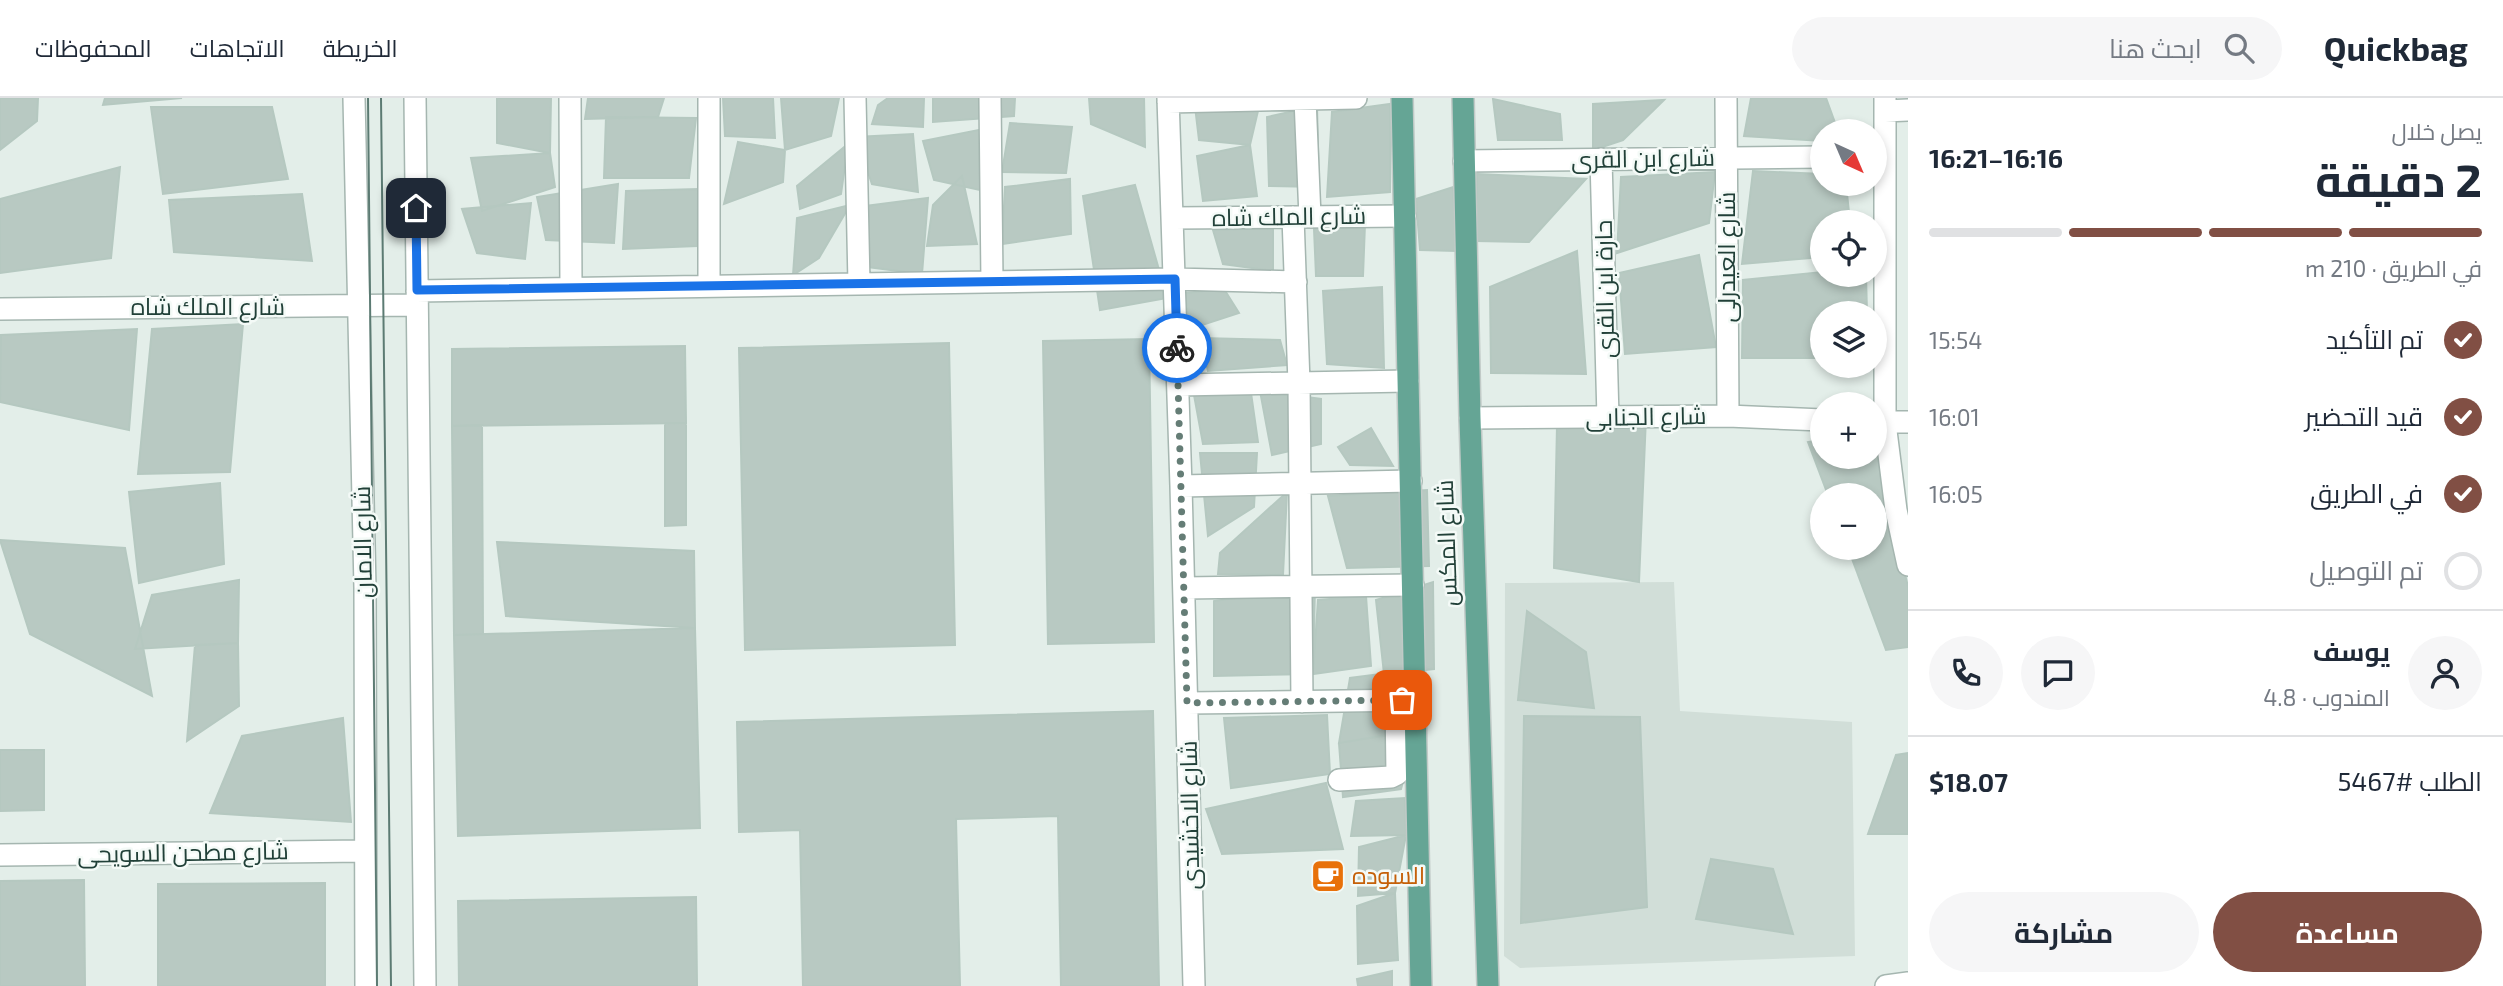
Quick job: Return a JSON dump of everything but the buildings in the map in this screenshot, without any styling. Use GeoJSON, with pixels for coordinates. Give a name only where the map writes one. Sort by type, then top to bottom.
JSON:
{"type":"FeatureCollection","features":[{"type":"Feature","properties":{"kind":"main road","name":"شارع المكس"},"geometry":{"type":"LineString","coordinates":[[1402,98],[1413,584],[1406,700],[1421,986]]}},
{"type":"Feature","properties":{"kind":"main road","name":"شارع المكس"},"geometry":{"type":"LineString","coordinates":[[1463,98],[1488,986]]}},
{"type":"Feature","properties":{"kind":"street","name":"شارع الامان"},"geometry":{"type":"LineString","coordinates":[[354,98],[365,588],[366,986]]}},
{"type":"Feature","properties":{"kind":"street"},"geometry":{"type":"LineString","coordinates":[[415,98],[425,986]]}},
{"type":"Feature","properties":{"kind":"street"},"geometry":{"type":"LineString","coordinates":[[570,98],[571,288]]}},
{"type":"Feature","properties":{"kind":"street"},"geometry":{"type":"LineString","coordinates":[[709,98],[709,286]]}},
{"type":"Feature","properties":{"kind":"street"},"geometry":{"type":"LineString","coordinates":[[855,98],[859,284]]}},
{"type":"Feature","properties":{"kind":"street"},"geometry":{"type":"LineString","coordinates":[[990,98],[992,282]]}},
{"type":"Feature","properties":{"kind":"street"},"geometry":{"type":"LineString","coordinates":[[1168,100],[1356,98]]}},
{"type":"Feature","properties":{"kind":"street","name":"شارع العيدرلى"},"geometry":{"type":"LineString","coordinates":[[1726,98],[1728,416]]}},
{"type":"Feature","properties":{"kind":"street"},"geometry":{"type":"LineString","coordinates":[[1302,702],[1296,282],[1302,217],[1305,99]]}},
{"type":"Feature","properties":{"kind":"street","name":"شارع الاخشيدى"},"geometry":{"type":"LineString","coordinates":[[1168,100],[1194,986]]}},
{"type":"Feature","properties":{"kind":"street"},"geometry":{"type":"LineString","coordinates":[[1885,104],[1908,110]]}},
{"type":"Feature","properties":{"kind":"street","name":"شارع ابن القرى"},"geometry":{"type":"LineString","coordinates":[[1464,161],[1810,157]]}},
{"type":"Feature","properties":{"kind":"street","name":"حارة ابن القرى"},"geometry":{"type":"LineString","coordinates":[[1601,159],[1608,418]]}},
{"type":"Feature","properties":{"kind":"street"},"geometry":{"type":"LineString","coordinates":[[1880,196],[1880,392]]}},
{"type":"Feature","properties":{"kind":"street","name":"شارع الملك شاه"},"geometry":{"type":"LineString","coordinates":[[1173,218],[1405,216]]}},
{"type":"Feature","properties":{"kind":"street","name":"شارع الملك شاه"},"geometry":{"type":"LineString","coordinates":[[0,309],[357,306],[417,298],[571,288],[1175,279],[1296,282]]}},
{"type":"Feature","properties":{"kind":"street"},"geometry":{"type":"LineString","coordinates":[[1178,385],[1408,382]]}},
{"type":"Feature","properties":{"kind":"street","name":"شارع الجنابى"},"geometry":{"type":"LineString","coordinates":[[1470,418],[1728,416],[1810,419]]}},
{"type":"Feature","properties":{"kind":"street"},"geometry":{"type":"LineString","coordinates":[[1887,422],[1908,422]]}},
{"type":"Feature","properties":{"kind":"street"},"geometry":{"type":"LineString","coordinates":[[1887,460],[1908,565]]}},
{"type":"Feature","properties":{"kind":"street"},"geometry":{"type":"LineString","coordinates":[[1181,486],[1411,481]]}},
{"type":"Feature","properties":{"kind":"street"},"geometry":{"type":"LineString","coordinates":[[1184,588],[1413,584]]}},
{"type":"Feature","properties":{"kind":"street"},"geometry":{"type":"LineString","coordinates":[[1187,703],[1406,700],[1397,775],[1339,780]]}},
{"type":"Feature","properties":{"kind":"street","name":"شارع مطحن السويحى"},"geometry":{"type":"LineString","coordinates":[[0,855],[365,851]]}},
{"type":"Feature","properties":{"kind":"street"},"geometry":{"type":"LineString","coordinates":[[1886,986],[1908,983]]}},
{"type":"Feature","properties":{"kind":"shaded area"},"geometry":{"type":"Polygon","coordinates":[[[1674,582],[1680,711],[1852,722],[1855,956],[1520,968],[1504,956],[1505,583],[1674,582]]]}},
{"type":"Feature","properties":{"kind":"tram line"},"geometry":{"type":"LineString","coordinates":[[368,98],[377,986]]}},
{"type":"Feature","properties":{"kind":"tram line"},"geometry":{"type":"LineString","coordinates":[[381,98],[391,986]]}},
{"type":"Feature","properties":{"kind":"way so far"},"geometry":{"type":"LineString","coordinates":[[1177,348],[1187,703],[1402,700]]}},
{"type":"Feature","properties":{"kind":"place","name":"السوده"},"geometry":{"type":"Point","coordinates":[1328,876]}},
{"type":"Feature","properties":{"kind":"route"},"geometry":{"type":"LineString","coordinates":[[416,208],[417,290],[1175,279],[1177,348]]}}]}
